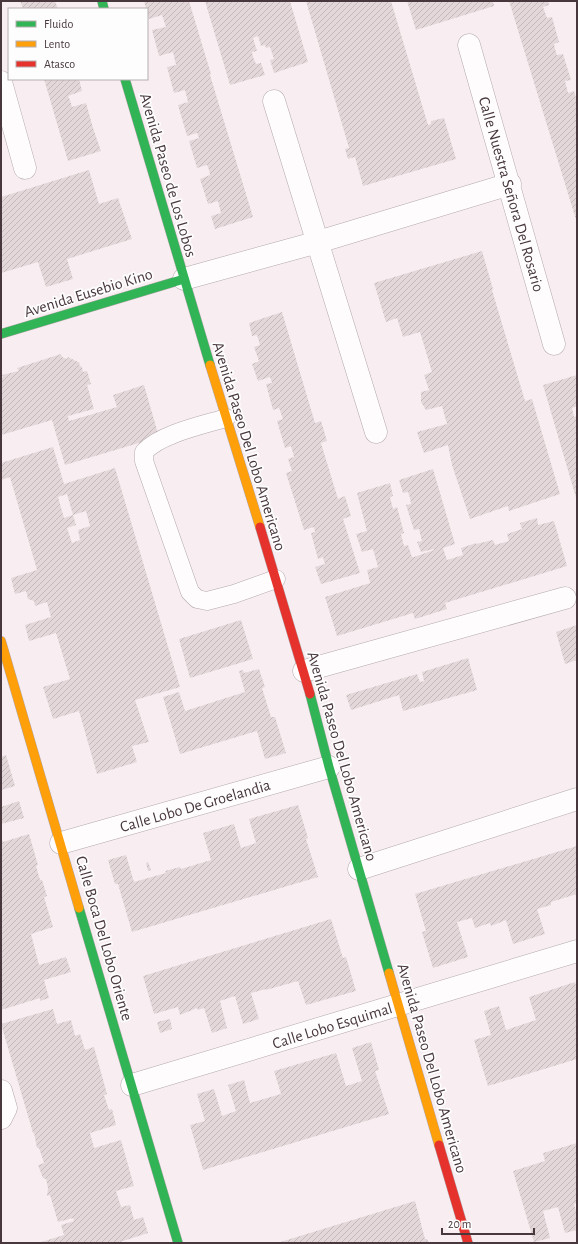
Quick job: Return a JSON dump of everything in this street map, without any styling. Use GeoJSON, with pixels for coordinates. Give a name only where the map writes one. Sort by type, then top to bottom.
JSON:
{"type":"FeatureCollection","features":[{"type":"Feature","properties":{"kind":"street","name":"Calle Nuestra Señora Del Rosario"},"geometry":{"type":"LineString","coordinates":[[469,45],[510,184],[554,344]]}},
{"type":"Feature","properties":{"kind":"street","name":"Avenida Paseo de Los Lobos"},"geometry":{"type":"LineString","coordinates":[[125,80],[184,280]]}},
{"type":"Feature","properties":{"kind":"street"},"geometry":{"type":"LineString","coordinates":[[1,82],[25,168]]}},
{"type":"Feature","properties":{"kind":"street"},"geometry":{"type":"LineString","coordinates":[[274,101],[376,432]]}},
{"type":"Feature","properties":{"kind":"street"},"geometry":{"type":"LineString","coordinates":[[184,280],[318,242],[510,184]]}},
{"type":"Feature","properties":{"kind":"street","name":"Avenida Eusebio Kino"},"geometry":{"type":"LineString","coordinates":[[1,334],[184,280]]}},
{"type":"Feature","properties":{"kind":"street","name":"Avenida Paseo Del Lobo Americano"},"geometry":{"type":"LineString","coordinates":[[184,280],[304,671],[329,767],[468,1243]]}},
{"type":"Feature","properties":{"kind":"street"},"geometry":{"type":"LineString","coordinates":[[304,671],[565,598]]}},
{"type":"Feature","properties":{"kind":"street","name":"Calle Boca Del Lobo Oriente"},"geometry":{"type":"LineString","coordinates":[[1,641],[178,1243]]}},
{"type":"Feature","properties":{"kind":"street","name":"Calle Lobo De Groelandia"},"geometry":{"type":"LineString","coordinates":[[61,843],[329,767]]}},
{"type":"Feature","properties":{"kind":"street"},"geometry":{"type":"LineString","coordinates":[[359,869],[577,799]]}},
{"type":"Feature","properties":{"kind":"street","name":"Calle Lobo Esquimal"},"geometry":{"type":"LineString","coordinates":[[132,1085],[577,951]]}},
{"type":"Feature","properties":{"kind":"street"},"geometry":{"type":"LineString","coordinates":[[1,1091],[6,1108],[1,1118]]}},
{"type":"Feature","properties":{"kind":"lane"},"geometry":{"type":"LineString","coordinates":[[226,418],[180,431],[148,447],[144,452],[144,461],[190,592],[197,599],[207,601],[234,594],[276,579]]}},
{"type":"Feature","properties":{"kind":"building"},"geometry":{"type":"Polygon","coordinates":[[[20,1],[55,1],[58,8],[23,8],[20,1]]]}},
{"type":"Feature","properties":{"kind":"building"},"geometry":{"type":"Polygon","coordinates":[[[144,1],[189,1],[253,217],[215,229],[211,216],[221,213],[218,201],[208,204],[200,179],[210,175],[207,165],[197,168],[189,141],[199,138],[198,135],[197,133],[187,136],[178,105],[188,102],[185,90],[174,93],[167,67],[176,65],[173,52],[159,56],[152,30],[166,27],[162,15],[149,19],[148,8],[146,8],[144,1]]]}},
{"type":"Feature","properties":{"kind":"building"},"geometry":{"type":"Polygon","coordinates":[[[205,1],[290,1],[308,62],[274,73],[270,60],[274,59],[270,47],[266,48],[265,45],[261,46],[258,36],[253,38],[257,51],[252,52],[256,64],[261,63],[265,75],[230,85],[205,1]]]}},
{"type":"Feature","properties":{"kind":"building"},"geometry":{"type":"Polygon","coordinates":[[[306,1],[391,1],[428,125],[431,124],[431,121],[444,118],[456,159],[363,186],[355,157],[348,159],[345,149],[349,148],[306,1]]]}},
{"type":"Feature","properties":{"kind":"building"},"geometry":{"type":"Polygon","coordinates":[[[407,1],[493,1],[494,6],[416,30],[407,1]]]}},
{"type":"Feature","properties":{"kind":"building"},"geometry":{"type":"Polygon","coordinates":[[[509,1],[548,1],[549,5],[543,7],[547,18],[552,17],[559,42],[554,44],[555,49],[557,55],[563,54],[571,80],[565,81],[568,93],[574,91],[577,101],[577,223],[509,1]]]}},
{"type":"Feature","properties":{"kind":"building"},"geometry":{"type":"Polygon","coordinates":[[[44,80],[79,80],[82,91],[68,96],[72,107],[86,103],[101,151],[68,161],[44,80]]]}},
{"type":"Feature","properties":{"kind":"building"},"geometry":{"type":"Polygon","coordinates":[[[89,170],[99,204],[118,198],[132,239],[67,259],[73,279],[46,287],[38,262],[1,273],[1,197],[89,170]]]}},
{"type":"Feature","properties":{"kind":"building"},"geometry":{"type":"Polygon","coordinates":[[[482,251],[525,401],[532,399],[560,494],[509,511],[508,506],[470,519],[452,465],[448,445],[424,453],[417,432],[447,424],[442,406],[426,410],[421,402],[421,392],[429,390],[424,375],[432,372],[420,332],[403,337],[397,318],[386,322],[374,283],[482,251]]]}},
{"type":"Feature","properties":{"kind":"building"},"geometry":{"type":"Polygon","coordinates":[[[282,312],[315,423],[321,421],[327,441],[321,443],[338,499],[345,496],[351,516],[343,519],[360,573],[321,584],[315,567],[325,564],[323,557],[318,559],[311,533],[315,532],[314,527],[304,530],[286,473],[292,471],[288,459],[294,457],[291,446],[285,448],[277,421],[283,419],[279,408],[273,410],[266,384],[272,383],[270,377],[258,381],[252,364],[259,361],[254,347],[260,345],[257,335],[252,336],[249,323],[282,312]]]}},
{"type":"Feature","properties":{"kind":"building"},"geometry":{"type":"Polygon","coordinates":[[[61,354],[62,357],[67,359],[68,357],[80,363],[79,365],[82,367],[83,372],[87,371],[91,384],[87,385],[94,409],[68,416],[69,421],[117,407],[113,395],[144,385],[159,437],[65,465],[52,420],[1,435],[2,375],[19,371],[17,368],[61,354]]]}},
{"type":"Feature","properties":{"kind":"building"},"geometry":{"type":"Polygon","coordinates":[[[577,375],[577,406],[572,408],[574,417],[577,416],[577,501],[543,385],[577,375]]]}},
{"type":"Feature","properties":{"kind":"building"},"geometry":{"type":"Polygon","coordinates":[[[53,447],[64,484],[115,468],[180,687],[135,700],[149,742],[132,746],[137,762],[97,774],[79,711],[53,719],[43,687],[70,679],[56,633],[29,641],[25,625],[51,617],[47,602],[35,606],[34,601],[28,599],[26,591],[15,594],[11,578],[37,570],[10,477],[1,480],[1,463],[53,447]],[[67,494],[58,497],[64,518],[73,515],[67,494]],[[86,511],[73,515],[76,525],[67,528],[72,543],[80,540],[78,530],[90,526],[86,511]]]}},
{"type":"Feature","properties":{"kind":"building"},"geometry":{"type":"Polygon","coordinates":[[[433,469],[455,544],[443,548],[447,560],[463,555],[461,548],[476,543],[493,540],[495,545],[509,541],[507,534],[522,529],[520,523],[537,518],[538,525],[554,521],[567,566],[445,603],[447,609],[415,619],[413,613],[337,636],[325,597],[370,583],[367,570],[378,567],[373,549],[362,552],[356,534],[367,531],[357,493],[390,483],[393,496],[390,497],[393,509],[397,507],[404,533],[401,534],[404,546],[408,545],[412,557],[414,557],[434,549],[421,552],[417,542],[422,541],[419,529],[414,530],[406,505],[411,504],[410,498],[408,492],[403,493],[399,480],[433,469]]]}},
{"type":"Feature","properties":{"kind":"building"},"geometry":{"type":"Polygon","coordinates":[[[241,620],[253,659],[190,678],[179,639],[241,620]]]}},
{"type":"Feature","properties":{"kind":"building"},"geometry":{"type":"Polygon","coordinates":[[[577,625],[577,660],[565,664],[556,632],[577,625]]]}},
{"type":"Feature","properties":{"kind":"building"},"geometry":{"type":"Polygon","coordinates":[[[468,658],[477,690],[403,711],[399,695],[351,710],[346,695],[417,674],[420,682],[424,681],[422,672],[468,658]]]}},
{"type":"Feature","properties":{"kind":"building"},"geometry":{"type":"Polygon","coordinates":[[[259,669],[265,687],[262,688],[271,717],[275,717],[286,753],[265,759],[257,731],[180,754],[163,697],[179,692],[185,711],[245,692],[239,671],[243,670],[244,673],[259,669]]]}},
{"type":"Feature","properties":{"kind":"building"},"geometry":{"type":"Polygon","coordinates":[[[6,755],[15,786],[1,790],[1,757],[6,755]]]}},
{"type":"Feature","properties":{"kind":"building"},"geometry":{"type":"Polygon","coordinates":[[[19,801],[24,818],[1,824],[1,807],[19,801]]]}},
{"type":"Feature","properties":{"kind":"building"},"geometry":{"type":"Polygon","coordinates":[[[298,805],[308,838],[306,839],[318,877],[132,932],[118,884],[115,884],[108,860],[126,855],[134,882],[166,873],[165,871],[180,867],[181,869],[211,860],[203,833],[234,824],[241,848],[256,843],[249,819],[298,805]]]}},
{"type":"Feature","properties":{"kind":"building"},"geometry":{"type":"Polygon","coordinates":[[[29,834],[38,865],[36,866],[40,880],[42,880],[47,896],[44,897],[53,927],[31,934],[39,965],[66,957],[71,972],[44,980],[49,998],[40,1001],[40,998],[1,1010],[1,837],[3,842],[29,834]]]}},
{"type":"Feature","properties":{"kind":"building"},"geometry":{"type":"Polygon","coordinates":[[[577,846],[577,894],[551,902],[551,905],[537,909],[545,934],[513,944],[506,920],[491,926],[490,923],[475,928],[472,918],[457,922],[468,957],[433,968],[422,932],[426,931],[415,894],[577,846]]]}},
{"type":"Feature","properties":{"kind":"building"},"geometry":{"type":"Polygon","coordinates":[[[148,862],[151,870],[148,871],[146,863],[148,862]]]}},
{"type":"Feature","properties":{"kind":"building"},"geometry":{"type":"Polygon","coordinates":[[[331,919],[343,958],[346,957],[356,991],[306,1005],[298,981],[251,993],[259,1019],[243,1024],[235,996],[220,1001],[227,1028],[212,1033],[204,1008],[198,1010],[197,1008],[180,1015],[178,1007],[154,1014],[143,976],[331,919]]]}},
{"type":"Feature","properties":{"kind":"building"},"geometry":{"type":"Polygon","coordinates":[[[575,982],[577,989],[577,1059],[488,1086],[474,1040],[491,1035],[484,1011],[499,1006],[506,1030],[536,1020],[529,997],[575,982]]]}},
{"type":"Feature","properties":{"kind":"building"},"geometry":{"type":"Polygon","coordinates":[[[53,1009],[57,1024],[71,1020],[75,1036],[80,1034],[85,1050],[94,1047],[107,1094],[104,1095],[109,1110],[112,1109],[116,1125],[90,1133],[94,1148],[121,1140],[134,1186],[116,1191],[121,1207],[130,1205],[134,1220],[143,1217],[148,1233],[117,1243],[38,1243],[64,1235],[61,1225],[74,1221],[73,1218],[58,1222],[50,1195],[47,1196],[48,1188],[46,1179],[43,1178],[38,1165],[44,1163],[39,1148],[37,1148],[34,1133],[1,1024],[53,1009]]]}},
{"type":"Feature","properties":{"kind":"building"},"geometry":{"type":"Polygon","coordinates":[[[170,1019],[172,1029],[160,1033],[157,1022],[170,1019]]]}},
{"type":"Feature","properties":{"kind":"building"},"geometry":{"type":"Polygon","coordinates":[[[371,1042],[379,1070],[375,1071],[389,1114],[203,1170],[190,1125],[205,1121],[197,1094],[214,1089],[222,1116],[236,1111],[228,1085],[244,1080],[250,1103],[281,1094],[274,1071],[336,1053],[346,1086],[362,1081],[352,1048],[371,1042]]]}},
{"type":"Feature","properties":{"kind":"building"},"geometry":{"type":"Polygon","coordinates":[[[577,1143],[577,1203],[574,1204],[577,1214],[577,1230],[565,1233],[558,1207],[543,1211],[550,1238],[534,1242],[513,1171],[545,1161],[543,1153],[577,1143]]]}},
{"type":"Feature","properties":{"kind":"building"},"geometry":{"type":"Polygon","coordinates":[[[415,1201],[425,1239],[427,1239],[429,1243],[277,1243],[415,1201]]]}},
{"type":"Feature","properties":{"kind":"traffic: fast"},"geometry":{"type":"LineString","coordinates":[[102,1],[104,8]]}},
{"type":"Feature","properties":{"kind":"traffic: fast"},"geometry":{"type":"LineString","coordinates":[[125,80],[210,365]]}},
{"type":"Feature","properties":{"kind":"traffic: fast"},"geometry":{"type":"LineString","coordinates":[[1,334],[184,279]]}},
{"type":"Feature","properties":{"kind":"traffic: fast"},"geometry":{"type":"LineString","coordinates":[[310,694],[329,767],[389,973]]}},
{"type":"Feature","properties":{"kind":"traffic: fast"},"geometry":{"type":"LineString","coordinates":[[79,908],[178,1243]]}},
{"type":"Feature","properties":{"kind":"traffic: slow"},"geometry":{"type":"LineString","coordinates":[[210,365],[260,527]]}},
{"type":"Feature","properties":{"kind":"traffic: slow"},"geometry":{"type":"LineString","coordinates":[[1,641],[79,908]]}},
{"type":"Feature","properties":{"kind":"traffic: slow"},"geometry":{"type":"LineString","coordinates":[[389,973],[439,1145]]}},
{"type":"Feature","properties":{"kind":"traffic: jam"},"geometry":{"type":"LineString","coordinates":[[260,527],[310,694]]}},
{"type":"Feature","properties":{"kind":"traffic: jam"},"geometry":{"type":"LineString","coordinates":[[439,1145],[468,1243]]}}]}
